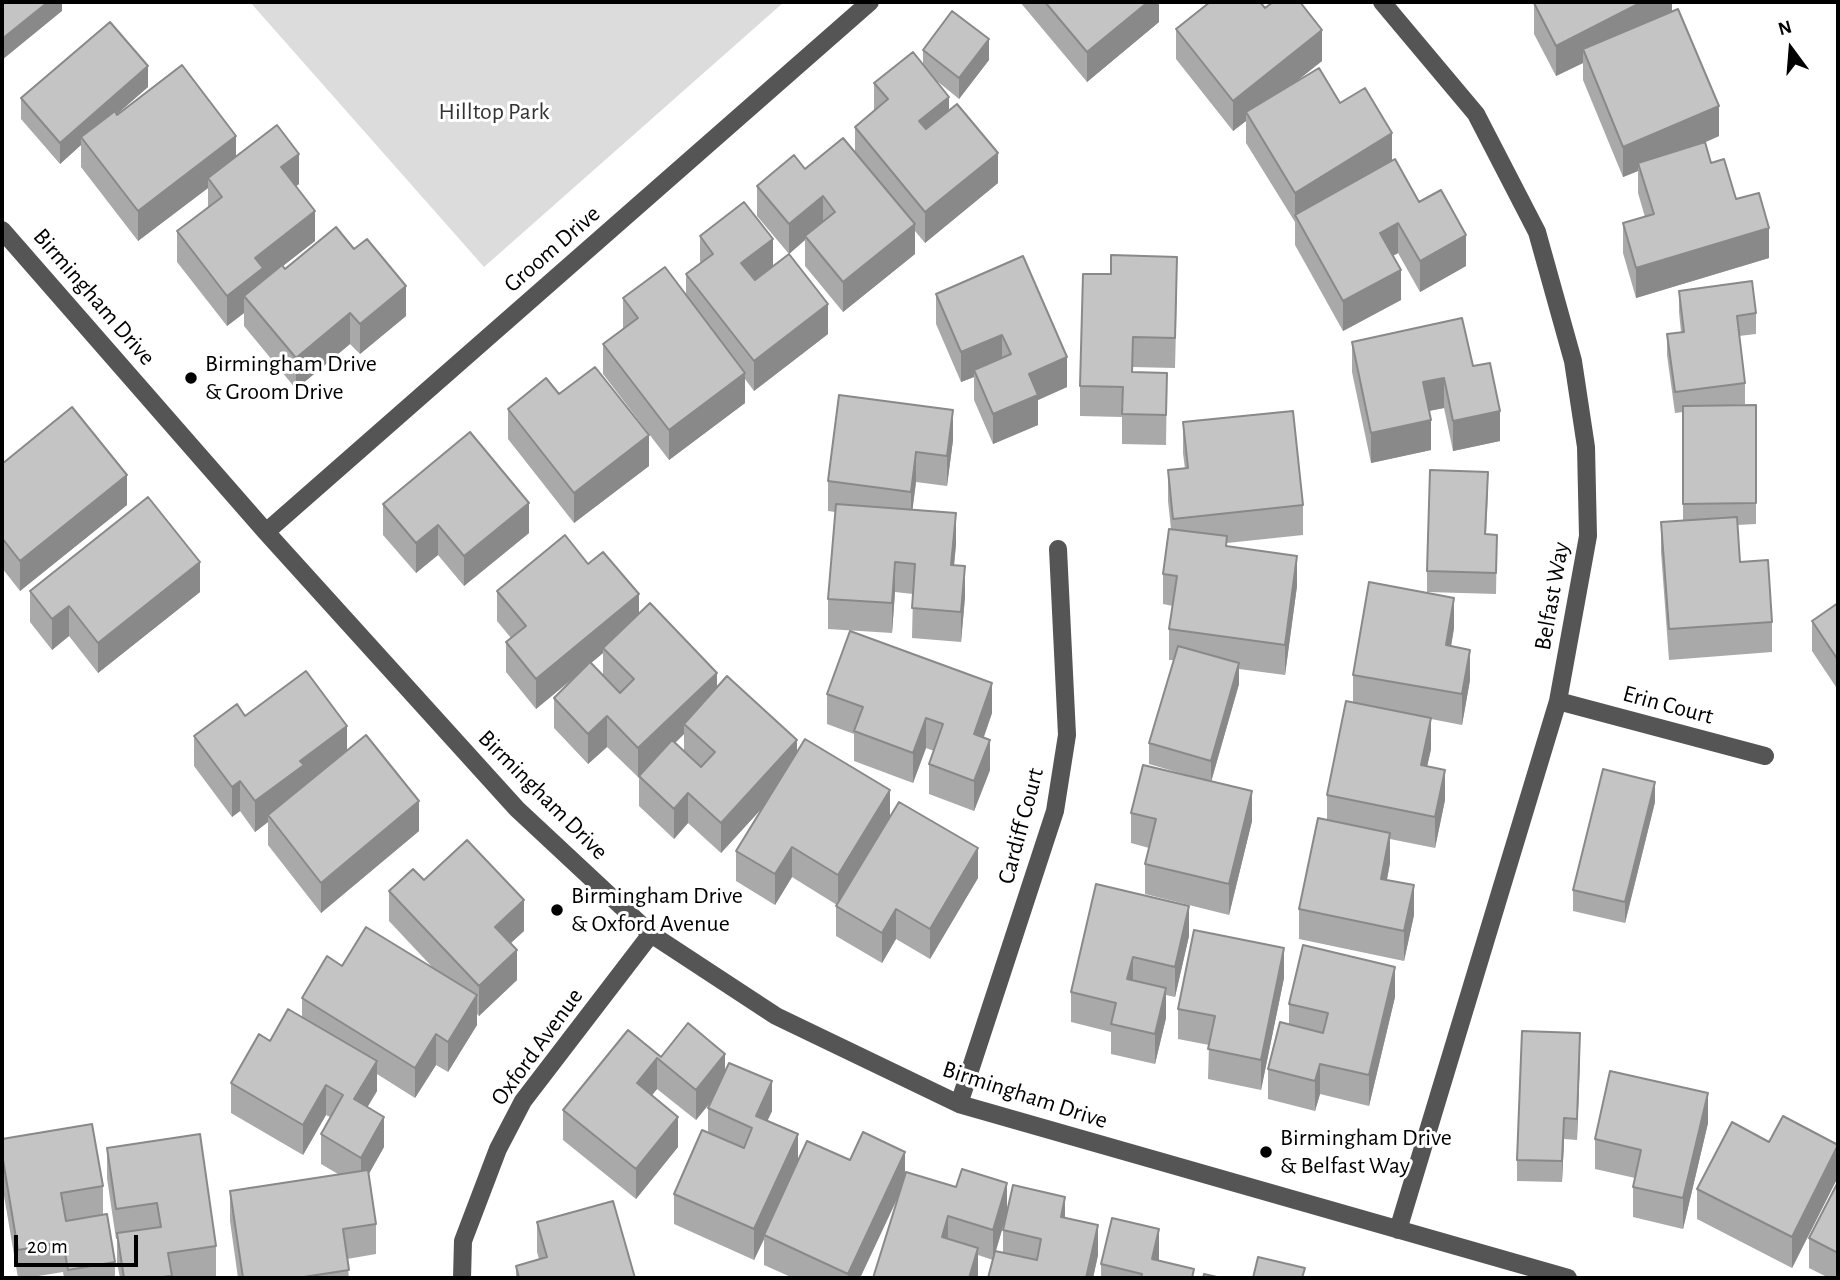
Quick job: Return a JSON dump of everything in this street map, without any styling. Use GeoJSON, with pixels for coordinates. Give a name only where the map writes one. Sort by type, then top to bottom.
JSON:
{"type":"FeatureCollection","features":[{"type":"Feature","properties":{"kind":"street","name":"Groom Drive"},"geometry":{"type":"LineString","coordinates":[[266,532],[870,2]]}},
{"type":"Feature","properties":{"kind":"street","name":"Belfast Way"},"geometry":{"type":"LineString","coordinates":[[1382,2],[1476,114],[1537,232],[1573,361],[1586,447],[1588,536],[1558,701],[1398,1230]]}},
{"type":"Feature","properties":{"kind":"street","name":"Birmingham Drive"},"geometry":{"type":"LineString","coordinates":[[2,230],[266,532],[517,809],[651,934],[776,1016],[959,1104],[1568,1278]]}},
{"type":"Feature","properties":{"kind":"street","name":"Cardiff Court"},"geometry":{"type":"LineString","coordinates":[[959,1104],[1055,811],[1067,735],[1059,549]]}},
{"type":"Feature","properties":{"kind":"street","name":"Erin Court"},"geometry":{"type":"LineString","coordinates":[[1558,701],[1765,756]]}},
{"type":"Feature","properties":{"kind":"street","name":"Oxford Avenue"},"geometry":{"type":"LineString","coordinates":[[461,1278],[463,1241],[498,1149],[523,1101],[651,934]]}},
{"type":"Feature","properties":{"kind":"green space","name":"Hilltop Park"},"geometry":{"type":"Polygon","coordinates":[[[250,2],[784,2],[484,267],[250,2]]]}},
{"type":"Feature","properties":{"kind":"building"},"geometry":{"type":"Polygon","coordinates":[[[2,2],[48,2],[2,39],[2,2]]]}},
{"type":"Feature","properties":{"kind":"building"},"geometry":{"type":"Polygon","coordinates":[[[1045,2],[1148,2],[1087,52],[1045,2]]]}},
{"type":"Feature","properties":{"kind":"building"},"geometry":{"type":"Polygon","coordinates":[[[1210,2],[1260,2],[1265,8],[1273,2],[1300,2],[1322,30],[1233,101],[1176,29],[1210,2]]]}},
{"type":"Feature","properties":{"kind":"building"},"geometry":{"type":"Polygon","coordinates":[[[1642,2],[1556,46],[1534,3],[1642,2]]]}},
{"type":"Feature","properties":{"kind":"building"},"geometry":{"type":"Polygon","coordinates":[[[1678,9],[1719,106],[1623,147],[1583,49],[1678,9]]]}},
{"type":"Feature","properties":{"kind":"building"},"geometry":{"type":"Polygon","coordinates":[[[952,11],[989,39],[959,78],[923,50],[952,11]]]}},
{"type":"Feature","properties":{"kind":"building"},"geometry":{"type":"Polygon","coordinates":[[[110,22],[148,66],[60,143],[21,98],[110,22]]]}},
{"type":"Feature","properties":{"kind":"building"},"geometry":{"type":"Polygon","coordinates":[[[913,52],[949,97],[919,121],[926,129],[957,104],[998,153],[925,212],[855,127],[888,99],[874,83],[913,52]]]}},
{"type":"Feature","properties":{"kind":"building"},"geometry":{"type":"Polygon","coordinates":[[[182,65],[236,136],[138,211],[81,137],[115,111],[117,115],[182,65]]]}},
{"type":"Feature","properties":{"kind":"building"},"geometry":{"type":"Polygon","coordinates":[[[1319,68],[1340,103],[1365,88],[1392,133],[1295,193],[1246,112],[1319,68]]]}},
{"type":"Feature","properties":{"kind":"building"},"geometry":{"type":"Polygon","coordinates":[[[277,125],[299,154],[281,167],[315,211],[255,258],[263,268],[227,296],[177,231],[222,197],[208,178],[277,125]]]}},
{"type":"Feature","properties":{"kind":"building"},"geometry":{"type":"Polygon","coordinates":[[[843,138],[915,224],[843,282],[805,236],[835,212],[823,196],[789,224],[757,186],[794,155],[805,169],[843,138]]]}},
{"type":"Feature","properties":{"kind":"building"},"geometry":{"type":"Polygon","coordinates":[[[1705,142],[1711,163],[1724,159],[1736,199],[1759,193],[1769,228],[1636,268],[1623,223],[1654,214],[1638,163],[1705,142]]]}},
{"type":"Feature","properties":{"kind":"building"},"geometry":{"type":"Polygon","coordinates":[[[1395,159],[1419,202],[1441,190],[1466,235],[1420,261],[1398,223],[1380,233],[1401,270],[1343,301],[1295,215],[1395,159]]]}},
{"type":"Feature","properties":{"kind":"building"},"geometry":{"type":"Polygon","coordinates":[[[744,202],[773,239],[741,263],[755,280],[789,254],[828,304],[754,361],[686,274],[713,254],[700,236],[744,202]]]}},
{"type":"Feature","properties":{"kind":"building"},"geometry":{"type":"Polygon","coordinates":[[[336,227],[354,249],[367,239],[406,286],[360,324],[350,313],[296,358],[244,296],[282,265],[285,269],[336,227]]]}},
{"type":"Feature","properties":{"kind":"building"},"geometry":{"type":"Polygon","coordinates":[[[1111,255],[1177,257],[1175,338],[1133,337],[1132,372],[1167,373],[1166,415],[1122,414],[1123,387],[1080,386],[1083,274],[1111,274],[1111,255]]]}},
{"type":"Feature","properties":{"kind":"building"},"geometry":{"type":"Polygon","coordinates":[[[1023,256],[1067,357],[1029,374],[1038,395],[993,414],[974,370],[1011,354],[1002,335],[961,352],[936,294],[1023,256]]]}},
{"type":"Feature","properties":{"kind":"building"},"geometry":{"type":"Polygon","coordinates":[[[665,267],[745,373],[669,430],[603,344],[638,318],[623,298],[665,267]]]}},
{"type":"Feature","properties":{"kind":"building"},"geometry":{"type":"Polygon","coordinates":[[[1752,281],[1756,313],[1737,316],[1745,383],[1675,392],[1667,334],[1684,332],[1679,291],[1752,281]]]}},
{"type":"Feature","properties":{"kind":"building"},"geometry":{"type":"Polygon","coordinates":[[[1462,318],[1473,366],[1490,363],[1500,411],[1453,421],[1444,378],[1423,382],[1431,420],[1371,433],[1352,342],[1462,318]]]}},
{"type":"Feature","properties":{"kind":"building"},"geometry":{"type":"Polygon","coordinates":[[[595,367],[649,435],[574,493],[508,409],[546,378],[559,394],[595,367]]]}},
{"type":"Feature","properties":{"kind":"building"},"geometry":{"type":"Polygon","coordinates":[[[839,395],[953,410],[947,456],[916,452],[911,492],[828,481],[839,395]]]}},
{"type":"Feature","properties":{"kind":"building"},"geometry":{"type":"Polygon","coordinates":[[[1756,405],[1756,503],[1683,504],[1683,406],[1756,405]]]}},
{"type":"Feature","properties":{"kind":"building"},"geometry":{"type":"Polygon","coordinates":[[[72,407],[127,475],[20,561],[2,538],[2,464],[72,407]]]}},
{"type":"Feature","properties":{"kind":"building"},"geometry":{"type":"Polygon","coordinates":[[[1293,411],[1303,505],[1173,519],[1168,470],[1188,468],[1183,422],[1293,411]]]}},
{"type":"Feature","properties":{"kind":"building"},"geometry":{"type":"Polygon","coordinates":[[[470,432],[529,503],[464,556],[438,525],[416,543],[383,504],[470,432]]]}},
{"type":"Feature","properties":{"kind":"building"},"geometry":{"type":"Polygon","coordinates":[[[1430,470],[1488,472],[1485,534],[1497,535],[1496,573],[1427,571],[1430,470]]]}},
{"type":"Feature","properties":{"kind":"building"},"geometry":{"type":"Polygon","coordinates":[[[148,497],[200,562],[98,643],[69,606],[52,619],[30,591],[148,497]]]}},
{"type":"Feature","properties":{"kind":"building"},"geometry":{"type":"Polygon","coordinates":[[[836,504],[956,513],[951,565],[965,566],[961,612],[912,608],[915,564],[895,562],[892,603],[828,599],[836,504]]]}},
{"type":"Feature","properties":{"kind":"building"},"geometry":{"type":"Polygon","coordinates":[[[1737,517],[1740,562],[1768,560],[1772,622],[1669,629],[1661,522],[1737,517]]]}},
{"type":"Feature","properties":{"kind":"building"},"geometry":{"type":"Polygon","coordinates":[[[1169,529],[1227,536],[1226,546],[1297,556],[1285,645],[1169,629],[1177,576],[1163,574],[1169,529]]]}},
{"type":"Feature","properties":{"kind":"building"},"geometry":{"type":"Polygon","coordinates":[[[565,535],[588,564],[603,552],[639,594],[536,679],[506,642],[526,626],[497,591],[565,535]]]}},
{"type":"Feature","properties":{"kind":"building"},"geometry":{"type":"Polygon","coordinates":[[[1369,582],[1454,598],[1446,645],[1470,650],[1462,694],[1353,675],[1369,582]]]}},
{"type":"Feature","properties":{"kind":"building"},"geometry":{"type":"Polygon","coordinates":[[[650,603],[717,673],[638,748],[607,716],[588,734],[554,698],[590,662],[620,693],[634,679],[603,648],[650,603]]]}},
{"type":"Feature","properties":{"kind":"building"},"geometry":{"type":"Polygon","coordinates":[[[1838,603],[1838,660],[1812,621],[1838,603]]]}},
{"type":"Feature","properties":{"kind":"building"},"geometry":{"type":"Polygon","coordinates":[[[850,631],[992,683],[974,734],[990,740],[974,781],[929,764],[943,724],[926,718],[913,753],[854,731],[863,707],[827,694],[850,631]]]}},
{"type":"Feature","properties":{"kind":"building"},"geometry":{"type":"Polygon","coordinates":[[[1178,646],[1239,663],[1211,761],[1149,743],[1178,646]]]}},
{"type":"Feature","properties":{"kind":"building"},"geometry":{"type":"Polygon","coordinates":[[[306,671],[347,726],[300,761],[304,765],[255,801],[240,781],[232,787],[194,736],[237,704],[245,716],[306,671]]]}},
{"type":"Feature","properties":{"kind":"building"},"geometry":{"type":"Polygon","coordinates":[[[727,676],[797,740],[721,823],[688,793],[674,809],[639,776],[672,740],[701,767],[715,752],[684,724],[727,676]]]}},
{"type":"Feature","properties":{"kind":"building"},"geometry":{"type":"Polygon","coordinates":[[[1346,701],[1431,718],[1421,765],[1445,770],[1435,817],[1327,795],[1346,701]]]}},
{"type":"Feature","properties":{"kind":"building"},"geometry":{"type":"Polygon","coordinates":[[[366,735],[419,801],[321,883],[268,815],[366,735]]]}},
{"type":"Feature","properties":{"kind":"building"},"geometry":{"type":"Polygon","coordinates":[[[805,739],[890,790],[838,875],[792,847],[775,874],[736,851],[805,739]]]}},
{"type":"Feature","properties":{"kind":"building"},"geometry":{"type":"Polygon","coordinates":[[[1143,765],[1252,791],[1229,884],[1145,864],[1156,819],[1131,813],[1143,765]]]}},
{"type":"Feature","properties":{"kind":"building"},"geometry":{"type":"Polygon","coordinates":[[[1603,769],[1655,782],[1625,902],[1573,890],[1603,769]]]}},
{"type":"Feature","properties":{"kind":"building"},"geometry":{"type":"Polygon","coordinates":[[[899,802],[978,848],[930,929],[896,909],[882,933],[836,906],[899,802]]]}},
{"type":"Feature","properties":{"kind":"building"},"geometry":{"type":"Polygon","coordinates":[[[1318,818],[1390,833],[1381,879],[1414,885],[1404,931],[1299,909],[1318,818]]]}},
{"type":"Feature","properties":{"kind":"building"},"geometry":{"type":"Polygon","coordinates":[[[467,840],[524,900],[495,927],[517,950],[479,986],[389,891],[413,869],[424,880],[467,840]]]}},
{"type":"Feature","properties":{"kind":"building"},"geometry":{"type":"Polygon","coordinates":[[[1096,884],[1189,906],[1175,967],[1133,957],[1127,979],[1166,988],[1155,1034],[1111,1024],[1116,1003],[1071,992],[1096,884]]]}},
{"type":"Feature","properties":{"kind":"building"},"geometry":{"type":"Polygon","coordinates":[[[366,927],[477,995],[448,1042],[436,1034],[415,1068],[302,998],[327,956],[342,966],[366,927]]]}},
{"type":"Feature","properties":{"kind":"building"},"geometry":{"type":"Polygon","coordinates":[[[1194,930],[1284,948],[1261,1060],[1208,1049],[1215,1016],[1178,1009],[1194,930]]]}},
{"type":"Feature","properties":{"kind":"building"},"geometry":{"type":"Polygon","coordinates":[[[1303,945],[1395,967],[1369,1075],[1320,1064],[1315,1081],[1268,1069],[1280,1022],[1323,1033],[1328,1013],[1289,1004],[1303,945]]]}},
{"type":"Feature","properties":{"kind":"building"},"geometry":{"type":"Polygon","coordinates":[[[288,1009],[377,1061],[354,1099],[384,1117],[361,1158],[321,1134],[343,1095],[326,1085],[303,1125],[231,1083],[259,1034],[270,1041],[288,1009]]]}},
{"type":"Feature","properties":{"kind":"building"},"geometry":{"type":"Polygon","coordinates":[[[688,1023],[725,1054],[696,1090],[657,1058],[637,1083],[678,1117],[636,1169],[563,1110],[628,1030],[661,1057],[688,1023]]]}},
{"type":"Feature","properties":{"kind":"building"},"geometry":{"type":"Polygon","coordinates":[[[1522,1031],[1580,1033],[1577,1119],[1564,1118],[1562,1161],[1517,1160],[1522,1031]]]}},
{"type":"Feature","properties":{"kind":"building"},"geometry":{"type":"Polygon","coordinates":[[[729,1063],[772,1081],[756,1116],[798,1134],[754,1229],[674,1194],[702,1130],[744,1148],[752,1128],[708,1108],[729,1063]]]}},
{"type":"Feature","properties":{"kind":"building"},"geometry":{"type":"Polygon","coordinates":[[[1610,1071],[1708,1093],[1683,1198],[1633,1187],[1641,1150],[1595,1139],[1610,1071]]]}},
{"type":"Feature","properties":{"kind":"building"},"geometry":{"type":"Polygon","coordinates":[[[1783,1116],[1838,1145],[1792,1237],[1697,1189],[1732,1122],[1769,1142],[1783,1116]]]}},
{"type":"Feature","properties":{"kind":"building"},"geometry":{"type":"Polygon","coordinates":[[[92,1124],[103,1186],[61,1193],[66,1221],[107,1214],[115,1262],[68,1270],[63,1242],[18,1250],[2,1154],[2,1139],[92,1124]]]}},
{"type":"Feature","properties":{"kind":"building"},"geometry":{"type":"Polygon","coordinates":[[[863,1132],[905,1152],[848,1274],[764,1235],[807,1141],[850,1160],[863,1132]]]}},
{"type":"Feature","properties":{"kind":"building"},"geometry":{"type":"Polygon","coordinates":[[[200,1134],[216,1246],[168,1253],[172,1276],[124,1278],[117,1233],[161,1227],[157,1203],[116,1209],[107,1148],[200,1134]]]}},
{"type":"Feature","properties":{"kind":"building"},"geometry":{"type":"Polygon","coordinates":[[[962,1169],[1007,1183],[993,1230],[948,1216],[942,1237],[978,1248],[969,1278],[873,1278],[906,1172],[956,1187],[962,1169]]]}},
{"type":"Feature","properties":{"kind":"building"},"geometry":{"type":"Polygon","coordinates":[[[368,1170],[376,1224],[343,1229],[349,1270],[297,1278],[243,1278],[230,1191],[368,1170]]]}},
{"type":"Feature","properties":{"kind":"building"},"geometry":{"type":"Polygon","coordinates":[[[1838,1182],[1838,1253],[1809,1238],[1838,1182]]]}},
{"type":"Feature","properties":{"kind":"building"},"geometry":{"type":"Polygon","coordinates":[[[1013,1185],[1065,1197],[1061,1217],[1098,1225],[1086,1278],[988,1278],[995,1251],[1037,1260],[1041,1239],[1003,1230],[1013,1185]]]}},
{"type":"Feature","properties":{"kind":"building"},"geometry":{"type":"Polygon","coordinates":[[[613,1201],[635,1278],[519,1278],[516,1266],[547,1257],[537,1222],[613,1201]]]}},
{"type":"Feature","properties":{"kind":"building"},"geometry":{"type":"Polygon","coordinates":[[[1112,1218],[1159,1229],[1152,1259],[1194,1269],[1192,1278],[1141,1278],[1142,1274],[1101,1264],[1112,1218]]]}},
{"type":"Feature","properties":{"kind":"building"},"geometry":{"type":"Polygon","coordinates":[[[1258,1257],[1305,1268],[1302,1278],[1253,1278],[1258,1257]]]}},
{"type":"Feature","properties":{"kind":"building"},"geometry":{"type":"Polygon","coordinates":[[[1204,1274],[1221,1278],[1203,1278],[1204,1274]]]}},
{"type":"Feature","properties":{"kind":"place","name":"Birmingham Drive & Groom Drive"},"geometry":{"type":"Point","coordinates":[191,378]}},
{"type":"Feature","properties":{"kind":"place","name":"Birmingham Drive & Oxford Avenue"},"geometry":{"type":"Point","coordinates":[557,910]}},
{"type":"Feature","properties":{"kind":"place","name":"Birmingham Drive & Belfast Way"},"geometry":{"type":"Point","coordinates":[1266,1152]}}]}
